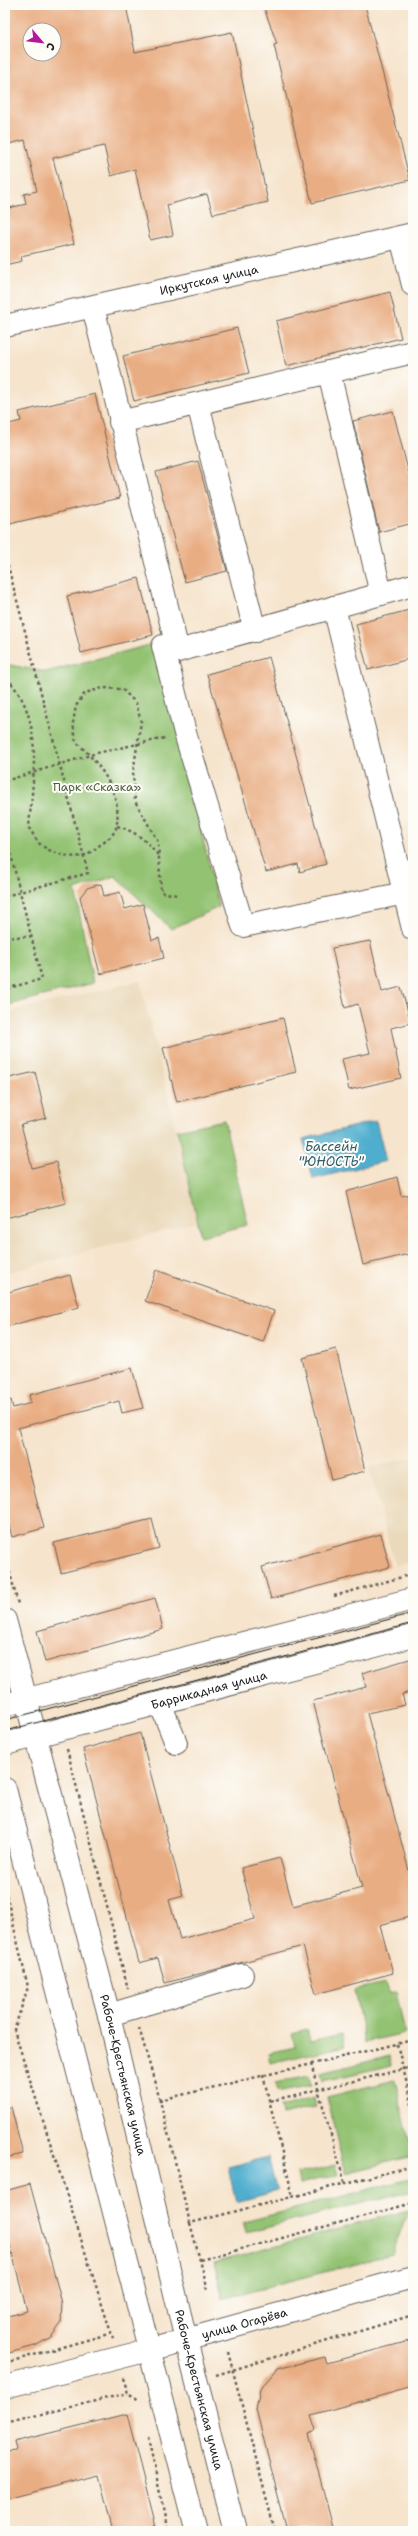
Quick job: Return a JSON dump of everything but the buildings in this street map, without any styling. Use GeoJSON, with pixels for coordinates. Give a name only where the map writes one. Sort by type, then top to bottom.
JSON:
{"type":"FeatureCollection","features":[{"type":"Feature","properties":{"kind":"main road"},"geometry":{"type":"LineString","coordinates":[[407,235],[413,285]]}},
{"type":"Feature","properties":{"kind":"main road","name":"Иркутская улица"},"geometry":{"type":"LineString","coordinates":[[5,326],[407,235]]}},
{"type":"Feature","properties":{"kind":"main road"},"geometry":{"type":"LineString","coordinates":[[93,307],[120,422],[178,651]]}},
{"type":"Feature","properties":{"kind":"main road"},"geometry":{"type":"LineString","coordinates":[[120,422],[413,352]]}},
{"type":"Feature","properties":{"kind":"main road"},"geometry":{"type":"LineString","coordinates":[[330,372],[381,594]]}},
{"type":"Feature","properties":{"kind":"main road"},"geometry":{"type":"LineString","coordinates":[[198,404],[255,631]]}},
{"type":"Feature","properties":{"kind":"main road"},"geometry":{"type":"LineString","coordinates":[[406,879],[243,926],[184,733],[163,646],[178,651],[255,631],[413,585]]}},
{"type":"Feature","properties":{"kind":"main road"},"geometry":{"type":"LineString","coordinates":[[334,607],[406,879],[413,929]]}},
{"type":"Feature","properties":{"kind":"main road"},"geometry":{"type":"LineString","coordinates":[[5,1705],[413,1599]]}},
{"type":"Feature","properties":{"kind":"main road","name":"Рабоче-Крестьянская улица"},"geometry":{"type":"LineString","coordinates":[[5,1620],[109,2015],[186,2340],[235,2531]]}},
{"type":"Feature","properties":{"kind":"main road","name":"Баррикадная улица"},"geometry":{"type":"LineString","coordinates":[[5,1744],[413,1636]]}},
{"type":"Feature","properties":{"kind":"main road"},"geometry":{"type":"LineString","coordinates":[[160,1703],[176,1743]]}},
{"type":"Feature","properties":{"kind":"main road"},"geometry":{"type":"LineString","coordinates":[[5,1789],[149,2350],[150,2396],[196,2531]]}},
{"type":"Feature","properties":{"kind":"main road"},"geometry":{"type":"LineString","coordinates":[[109,2015],[242,1976]]}},
{"type":"Feature","properties":{"kind":"main road","name":"улица Огарёва"},"geometry":{"type":"LineString","coordinates":[[5,2388],[413,2277]]}},
{"type":"Feature","properties":{"kind":"path"},"geometry":{"type":"LineString","coordinates":[[5,896],[88,873],[8,566]]}},
{"type":"Feature","properties":{"kind":"path"},"geometry":{"type":"LineString","coordinates":[[5,682],[11,683],[18,690],[26,711],[34,746],[35,772],[29,828],[41,845],[62,855],[83,856],[104,843],[116,830],[117,826],[118,806],[106,775],[91,755],[76,742],[73,723],[76,706],[85,693],[103,688],[122,689],[136,703],[141,722],[133,772],[135,801],[158,842],[161,892],[177,895]]}},
{"type":"Feature","properties":{"kind":"path"},"geometry":{"type":"LineString","coordinates":[[5,782],[91,755],[184,733]]}},
{"type":"Feature","properties":{"kind":"path"},"geometry":{"type":"LineString","coordinates":[[117,826],[132,830],[147,841],[158,855]]}},
{"type":"Feature","properties":{"kind":"path"},"geometry":{"type":"LineString","coordinates":[[5,830],[42,979],[5,989]]}},
{"type":"Feature","properties":{"kind":"path"},"geometry":{"type":"LineString","coordinates":[[5,938],[32,936]]}},
{"type":"Feature","properties":{"kind":"path"},"geometry":{"type":"LineString","coordinates":[[66,1744],[133,2008],[160,2100],[208,2290]]}},
{"type":"Feature","properties":{"kind":"path"},"geometry":{"type":"LineString","coordinates":[[5,1889],[28,1987],[14,2030],[112,2333],[128,2393]]}},
{"type":"Feature","properties":{"kind":"path"},"geometry":{"type":"LineString","coordinates":[[160,2100],[413,2040]]}},
{"type":"Feature","properties":{"kind":"path"},"geometry":{"type":"LineString","coordinates":[[397,2044],[413,2108]]}},
{"type":"Feature","properties":{"kind":"path"},"geometry":{"type":"LineString","coordinates":[[312,2064],[345,2184]]}},
{"type":"Feature","properties":{"kind":"path"},"geometry":{"type":"LineString","coordinates":[[270,2101],[413,2067]]}},
{"type":"Feature","properties":{"kind":"path"},"geometry":{"type":"LineString","coordinates":[[263,2075],[293,2197]]}},
{"type":"Feature","properties":{"kind":"path"},"geometry":{"type":"LineString","coordinates":[[190,2223],[413,2166]]}},
{"type":"Feature","properties":{"kind":"path"},"geometry":{"type":"LineString","coordinates":[[200,2260],[413,2203]]}},
{"type":"Feature","properties":{"kind":"path"},"geometry":{"type":"LineString","coordinates":[[197,2381],[232,2369],[413,2315]]}},
{"type":"Feature","properties":{"kind":"path"},"geometry":{"type":"LineString","coordinates":[[5,2363],[112,2333]]}},
{"type":"Feature","properties":{"kind":"path"},"geometry":{"type":"LineString","coordinates":[[228,2352],[275,2531]]}},
{"type":"Feature","properties":{"kind":"path"},"geometry":{"type":"LineString","coordinates":[[5,2423],[128,2393],[150,2396],[142,2408]]}},
{"type":"Feature","properties":{"kind":"path"},"geometry":{"type":"LineString","coordinates":[[147,2431],[168,2531]]}},
{"type":"Feature","properties":{"kind":"shaded area"},"geometry":{"type":"Polygon","coordinates":[[[140,981],[198,1222],[5,1273],[5,1013],[140,981]]]}},
{"type":"Feature","properties":{"kind":"shaded area"},"geometry":{"type":"Polygon","coordinates":[[[413,1457],[413,1561],[395,1566],[369,1468],[413,1457]]]}},
{"type":"Feature","properties":{"kind":"green space","name":"Парк «Сказка»"},"geometry":{"type":"Polygon","coordinates":[[[157,643],[219,907],[171,929],[115,876],[75,890],[93,983],[5,1006],[5,664],[46,672],[157,643]]]}},
{"type":"Feature","properties":{"kind":"green space"},"geometry":{"type":"Polygon","coordinates":[[[224,1120],[248,1225],[201,1236],[177,1130],[224,1120]]]}},
{"type":"Feature","properties":{"kind":"green space"},"geometry":{"type":"Polygon","coordinates":[[[385,1983],[388,1993],[396,1992],[405,2033],[365,2042],[354,1990],[385,1983]]]}},
{"type":"Feature","properties":{"kind":"green space"},"geometry":{"type":"Polygon","coordinates":[[[307,2029],[310,2041],[342,2034],[345,2046],[270,2063],[268,2053],[295,2047],[292,2033],[307,2029]]]}},
{"type":"Feature","properties":{"kind":"green space"},"geometry":{"type":"Polygon","coordinates":[[[390,2056],[392,2065],[323,2081],[321,2073],[390,2056]]]}},
{"type":"Feature","properties":{"kind":"green space"},"geometry":{"type":"Polygon","coordinates":[[[309,2076],[311,2085],[277,2092],[275,2083],[309,2076]]]}},
{"type":"Feature","properties":{"kind":"green space"},"geometry":{"type":"Polygon","coordinates":[[[395,2080],[413,2156],[345,2173],[327,2097],[395,2080]]]}},
{"type":"Feature","properties":{"kind":"green space"},"geometry":{"type":"Polygon","coordinates":[[[314,2098],[316,2107],[282,2115],[280,2107],[314,2098]]]}},
{"type":"Feature","properties":{"kind":"green space"},"geometry":{"type":"Polygon","coordinates":[[[335,2165],[338,2175],[299,2184],[297,2174],[335,2165]]]}},
{"type":"Feature","properties":{"kind":"green space"},"geometry":{"type":"Polygon","coordinates":[[[413,2178],[413,2190],[246,2233],[244,2222],[413,2178]]]}},
{"type":"Feature","properties":{"kind":"green space"},"geometry":{"type":"Polygon","coordinates":[[[408,2210],[392,2255],[223,2298],[214,2263],[408,2210]]]}},
{"type":"Feature","properties":{"kind":"water","name":"Бассейн \"ЮНОСТЬ\""},"geometry":{"type":"Polygon","coordinates":[[[376,1121],[386,1161],[313,1179],[303,1139],[376,1121]]]}},
{"type":"Feature","properties":{"kind":"water"},"geometry":{"type":"Polygon","coordinates":[[[268,2157],[277,2191],[236,2202],[228,2167],[268,2157]]]}},
{"type":"Feature","properties":{"kind":"tram line"},"geometry":{"type":"LineString","coordinates":[[5,1720],[413,1613]]}},
{"type":"Feature","properties":{"kind":"tram line"},"geometry":{"type":"LineString","coordinates":[[5,1731],[413,1623]]}}]}
